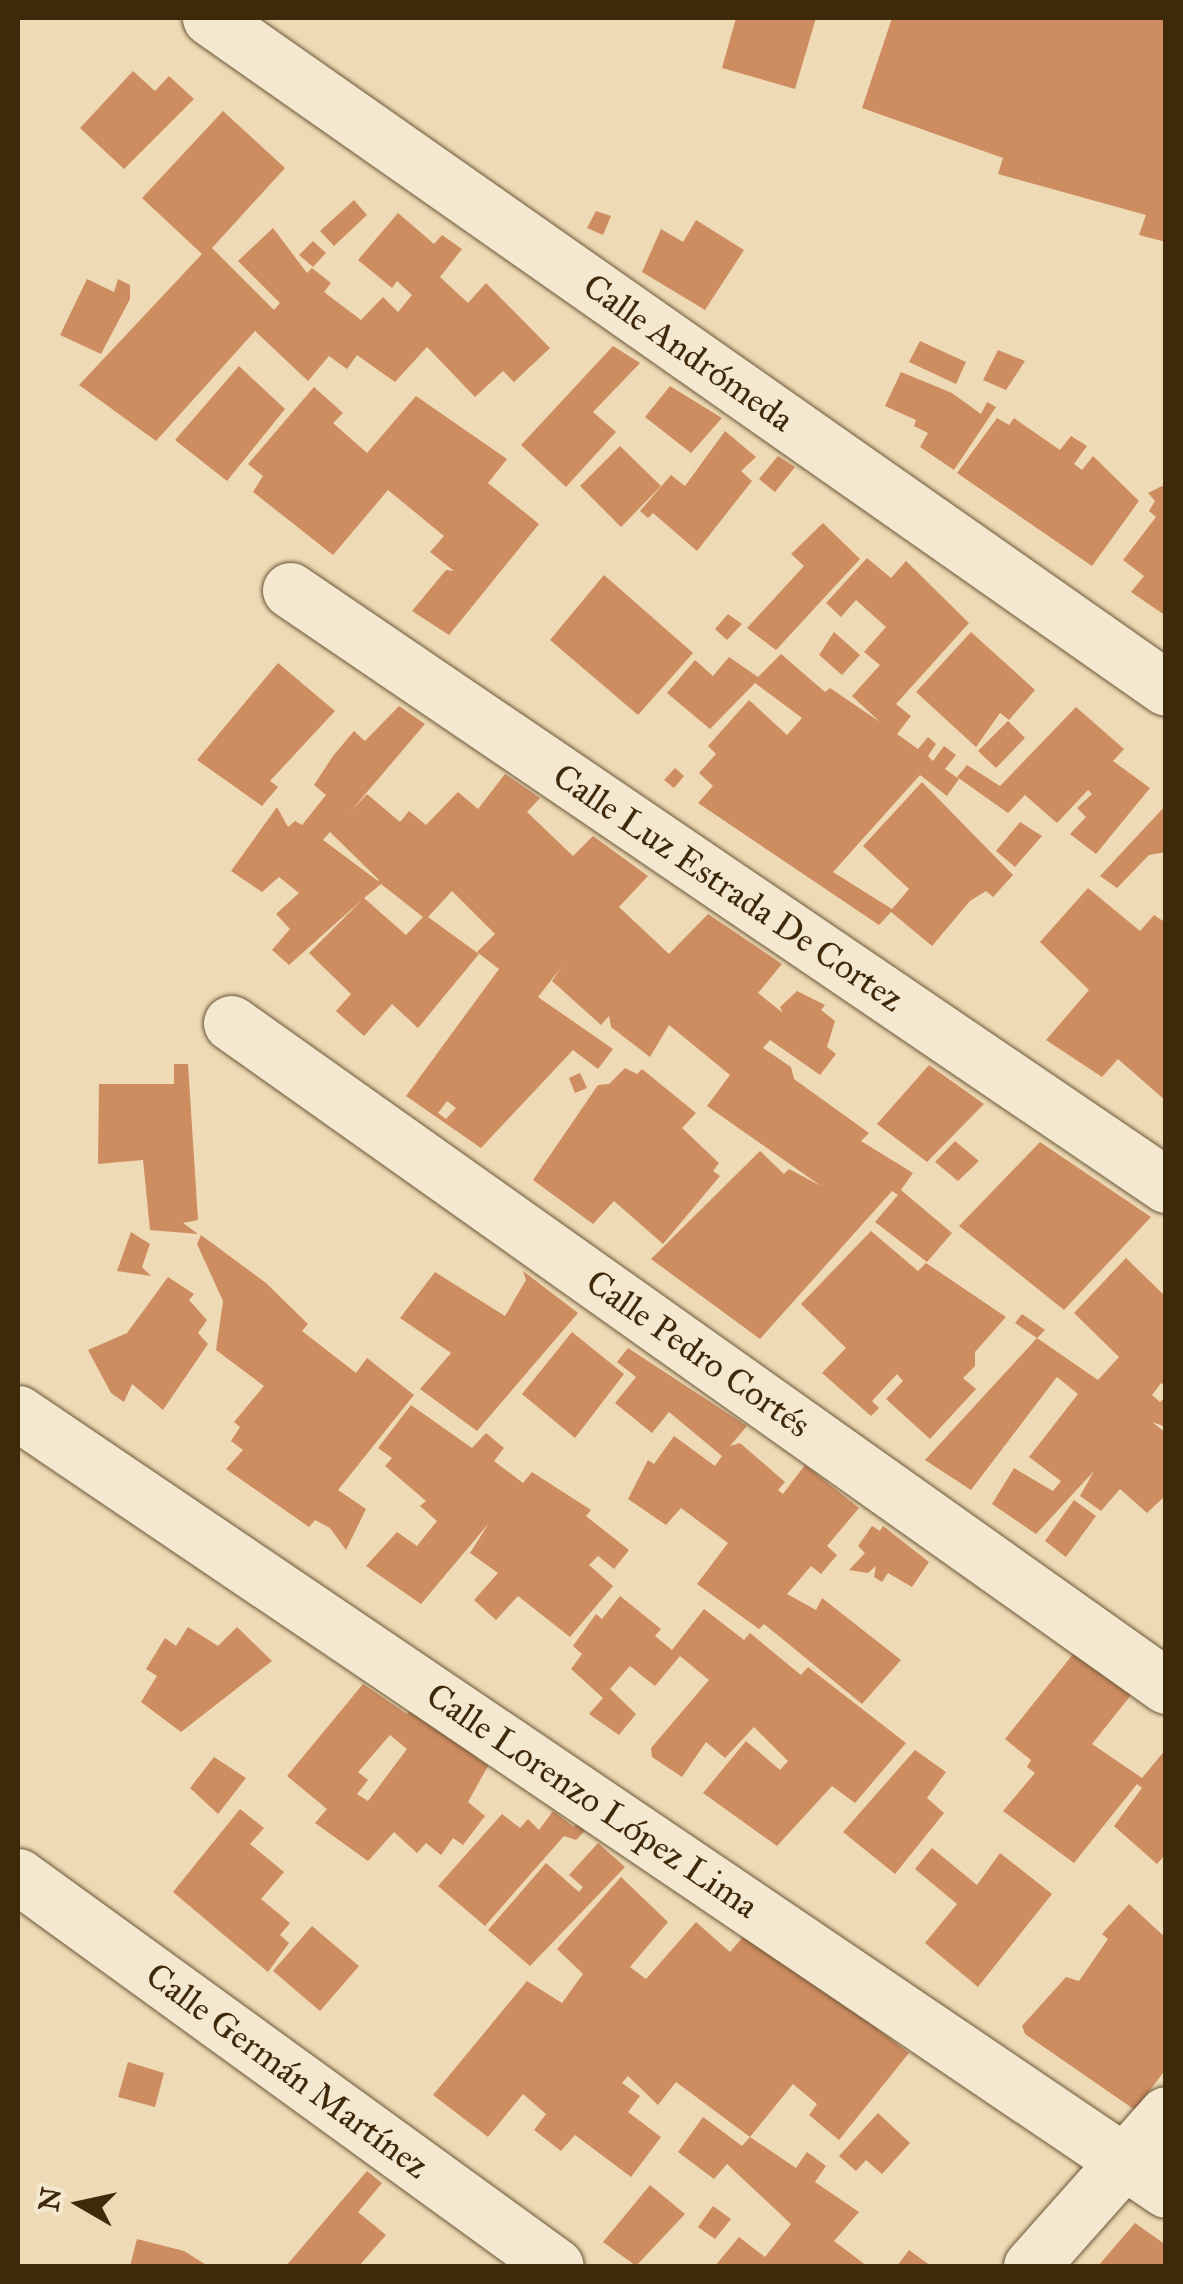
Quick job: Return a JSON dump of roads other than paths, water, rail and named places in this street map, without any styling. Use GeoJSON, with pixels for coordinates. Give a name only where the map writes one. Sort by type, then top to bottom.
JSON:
{"type":"FeatureCollection","features":[{"type":"Feature","properties":{"kind":"street","name":"Calle Andrómeda"},"geometry":{"type":"LineString","coordinates":[[210,18],[1166,688]]}},
{"type":"Feature","properties":{"kind":"street","name":"Calle Luz Estrada De Cortez"},"geometry":{"type":"LineString","coordinates":[[290,590],[1166,1186]]}},
{"type":"Feature","properties":{"kind":"street","name":"Calle Pedro Cortés"},"geometry":{"type":"LineString","coordinates":[[231,1023],[1166,1686]]}},
{"type":"Feature","properties":{"kind":"street","name":"Calle Lorenzo López Lima"},"geometry":{"type":"LineString","coordinates":[[18,1413],[1144,2175]]}},
{"type":"Feature","properties":{"kind":"street","name":"Calle Germán Martínez"},"geometry":{"type":"LineString","coordinates":[[18,1876],[556,2266]]}},
{"type":"Feature","properties":{"kind":"street"},"geometry":{"type":"LineString","coordinates":[[1031,2266],[1144,2175],[1166,2114]]}}]}
